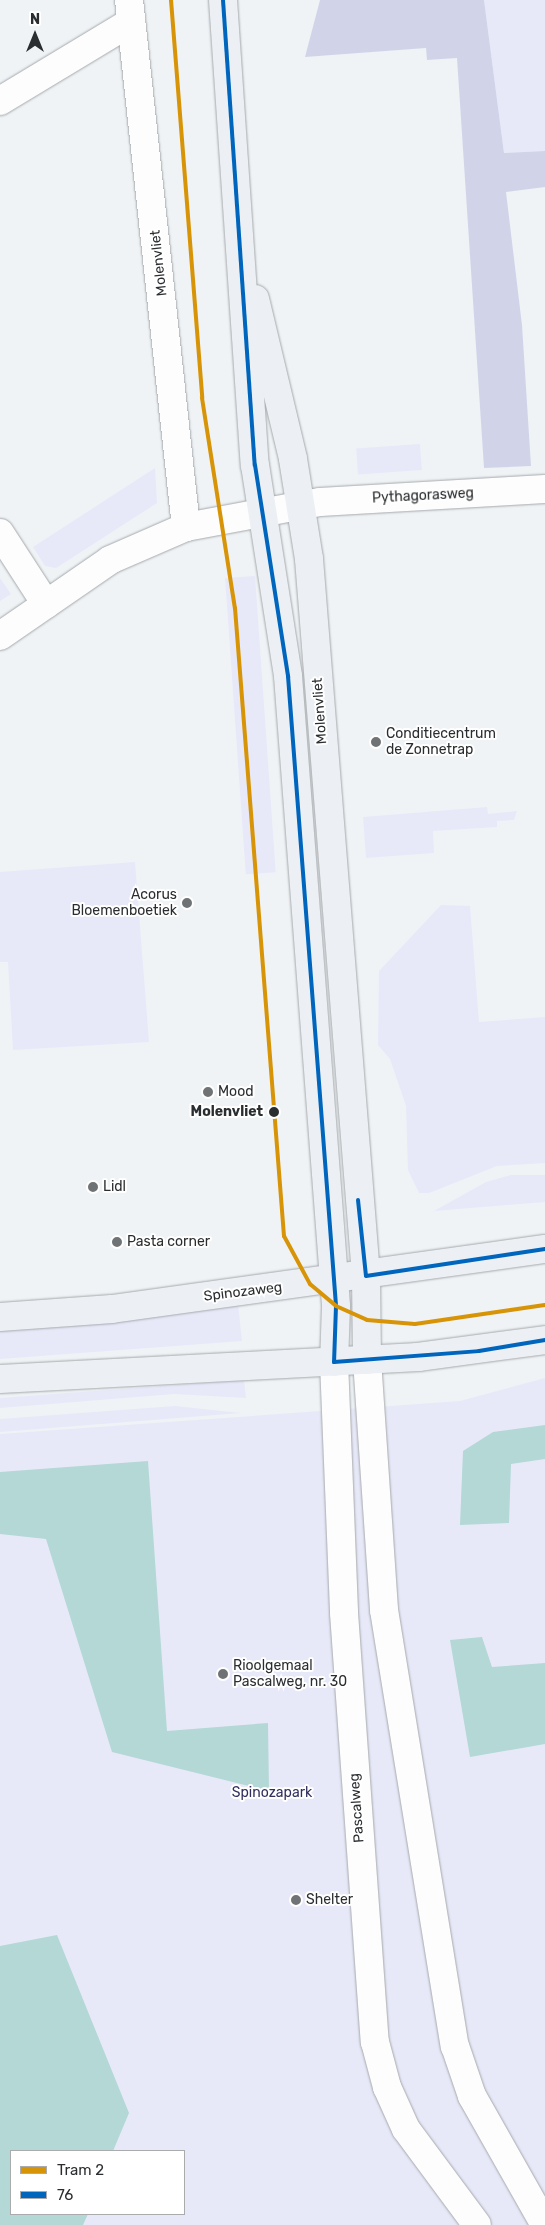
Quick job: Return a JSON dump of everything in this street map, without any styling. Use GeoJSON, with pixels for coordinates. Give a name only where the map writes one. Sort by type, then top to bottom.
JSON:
{"type":"FeatureCollection","features":[{"type":"Feature","properties":{"kind":"main road","name":"Molenvliet"},"geometry":{"type":"LineString","coordinates":[[223,0],[244,264],[244,319],[262,511],[288,676],[333,1280],[334,1362]]}},
{"type":"Feature","properties":{"kind":"main road","name":"Molenvliet"},"geometry":{"type":"LineString","coordinates":[[244,264],[302,504],[366,1276],[367,1360]]}},
{"type":"Feature","properties":{"kind":"main road","name":"Spinozaweg"},"geometry":{"type":"LineString","coordinates":[[0,1317],[112,1310],[366,1276],[545,1249]]}},
{"type":"Feature","properties":{"kind":"main road"},"geometry":{"type":"LineString","coordinates":[[0,1379],[367,1360],[478,1351],[545,1340]]}},
{"type":"Feature","properties":{"kind":"street"},"geometry":{"type":"LineString","coordinates":[[0,101],[130,11]]}},
{"type":"Feature","properties":{"kind":"street","name":"Molenvliet"},"geometry":{"type":"LineString","coordinates":[[130,11],[186,527]]}},
{"type":"Feature","properties":{"kind":"street","name":"Pythagorasweg"},"geometry":{"type":"LineString","coordinates":[[302,504],[545,489]]}},
{"type":"Feature","properties":{"kind":"street"},"geometry":{"type":"LineString","coordinates":[[0,636],[110,560],[186,527],[302,504]]}},
{"type":"Feature","properties":{"kind":"street"},"geometry":{"type":"LineString","coordinates":[[0,533],[46,604]]}},
{"type":"Feature","properties":{"kind":"street"},"geometry":{"type":"LineString","coordinates":[[367,1360],[384,1610],[455,2046],[472,2096],[544,2225]]}},
{"type":"Feature","properties":{"kind":"street","name":"Pascalweg"},"geometry":{"type":"LineString","coordinates":[[334,1362],[344,1604],[375,2042],[387,2087],[406,2129],[477,2225]]}},
{"type":"Feature","properties":{"kind":"green space"},"geometry":{"type":"Polygon","coordinates":[[[484,0],[545,0],[545,151],[504,153],[484,0]]]}},
{"type":"Feature","properties":{"kind":"green space"},"geometry":{"type":"Polygon","coordinates":[[[420,444],[422,470],[358,474],[356,448],[420,444]]]}},
{"type":"Feature","properties":{"kind":"green space"},"geometry":{"type":"Polygon","coordinates":[[[155,468],[157,503],[56,568],[45,566],[33,547],[155,468]]]}},
{"type":"Feature","properties":{"kind":"green space"},"geometry":{"type":"Polygon","coordinates":[[[255,576],[276,872],[246,874],[225,578],[255,576]]]}},
{"type":"Feature","properties":{"kind":"green space"},"geometry":{"type":"Polygon","coordinates":[[[0,578],[11,594],[0,601],[0,578]]]}},
{"type":"Feature","properties":{"kind":"green space"},"geometry":{"type":"Polygon","coordinates":[[[487,807],[488,814],[517,811],[514,820],[497,821],[497,827],[433,831],[434,853],[366,858],[363,817],[487,807]]]}},
{"type":"Feature","properties":{"kind":"green space"},"geometry":{"type":"Polygon","coordinates":[[[135,862],[149,1042],[13,1050],[8,962],[0,962],[0,872],[135,862]]]}},
{"type":"Feature","properties":{"kind":"green space"},"geometry":{"type":"Polygon","coordinates":[[[441,905],[470,906],[479,1022],[545,1017],[545,1163],[497,1166],[429,1193],[419,1193],[408,1170],[406,1106],[390,1059],[378,1045],[379,971],[441,905]]]}},
{"type":"Feature","properties":{"kind":"green space"},"geometry":{"type":"Polygon","coordinates":[[[511,1175],[545,1175],[545,1202],[434,1211],[486,1182],[511,1175]]]}},
{"type":"Feature","properties":{"kind":"green space"},"geometry":{"type":"Polygon","coordinates":[[[238,1304],[242,1341],[0,1359],[0,1331],[122,1321],[238,1304]]]}},
{"type":"Feature","properties":{"kind":"green space","name":"Spinozapark"},"geometry":{"type":"Polygon","coordinates":[[[545,1378],[545,2225],[0,2225],[0,1434],[460,1401],[545,1378]]]}},
{"type":"Feature","properties":{"kind":"green space"},"geometry":{"type":"Polygon","coordinates":[[[244,1380],[246,1398],[174,1394],[0,1408],[0,1398],[244,1380]]]}},
{"type":"Feature","properties":{"kind":"green space"},"geometry":{"type":"Polygon","coordinates":[[[175,1406],[241,1413],[0,1432],[0,1419],[175,1406]]]}},
{"type":"Feature","properties":{"kind":"shaded area"},"geometry":{"type":"Polygon","coordinates":[[[320,0],[484,0],[504,153],[545,151],[545,187],[506,192],[522,325],[531,466],[484,468],[457,58],[427,60],[426,48],[305,57],[320,0]]]}},
{"type":"Feature","properties":{"kind":"shaded area"},"geometry":{"type":"Polygon","coordinates":[[[545,1425],[545,1459],[511,1464],[509,1523],[460,1525],[463,1451],[493,1432],[545,1425]]]}},
{"type":"Feature","properties":{"kind":"shaded area"},"geometry":{"type":"Polygon","coordinates":[[[148,1461],[167,1731],[268,1723],[269,1791],[112,1752],[46,1539],[0,1534],[0,1472],[148,1461]]]}},
{"type":"Feature","properties":{"kind":"shaded area"},"geometry":{"type":"Polygon","coordinates":[[[482,1637],[492,1667],[545,1663],[545,1744],[470,1757],[450,1640],[482,1637]]]}},
{"type":"Feature","properties":{"kind":"shaded area"},"geometry":{"type":"Polygon","coordinates":[[[57,1935],[129,2113],[113,2150],[10,2150],[10,2215],[88,2215],[83,2225],[0,2225],[0,1946],[57,1935]]]}},
{"type":"Feature","properties":{"kind":"tram line","name":"2"},"geometry":{"type":"LineString","coordinates":[[171,0],[202,398],[235,608],[284,1236],[310,1284],[336,1306],[367,1320],[415,1324],[545,1305]]}},
{"type":"Feature","properties":{"kind":"transit line","name":"76"},"geometry":{"type":"LineString","coordinates":[[223,0],[255,465],[288,676],[336,1306],[334,1362],[479,1351],[545,1340]]}},
{"type":"Feature","properties":{"kind":"transit line","name":"76"},"geometry":{"type":"LineString","coordinates":[[358,1200],[366,1276],[545,1249]]}},
{"type":"Feature","properties":{"kind":"place","name":"Conditiecentrum de Zonnetrap"},"geometry":{"type":"Point","coordinates":[376,742]}},
{"type":"Feature","properties":{"kind":"place","name":"Acorus Bloemenboetiek"},"geometry":{"type":"Point","coordinates":[187,903]}},
{"type":"Feature","properties":{"kind":"place","name":"Mood"},"geometry":{"type":"Point","coordinates":[208,1092]}},
{"type":"Feature","properties":{"kind":"place","name":"Molenvliet"},"geometry":{"type":"Point","coordinates":[274,1112]}},
{"type":"Feature","properties":{"kind":"place","name":"Lidl"},"geometry":{"type":"Point","coordinates":[93,1187]}},
{"type":"Feature","properties":{"kind":"place","name":"Pasta corner"},"geometry":{"type":"Point","coordinates":[117,1242]}},
{"type":"Feature","properties":{"kind":"place","name":"Rioolgemaal Pascalweg, nr. 30"},"geometry":{"type":"Point","coordinates":[223,1674]}},
{"type":"Feature","properties":{"kind":"place","name":"Shelter"},"geometry":{"type":"Point","coordinates":[296,1900]}}]}
